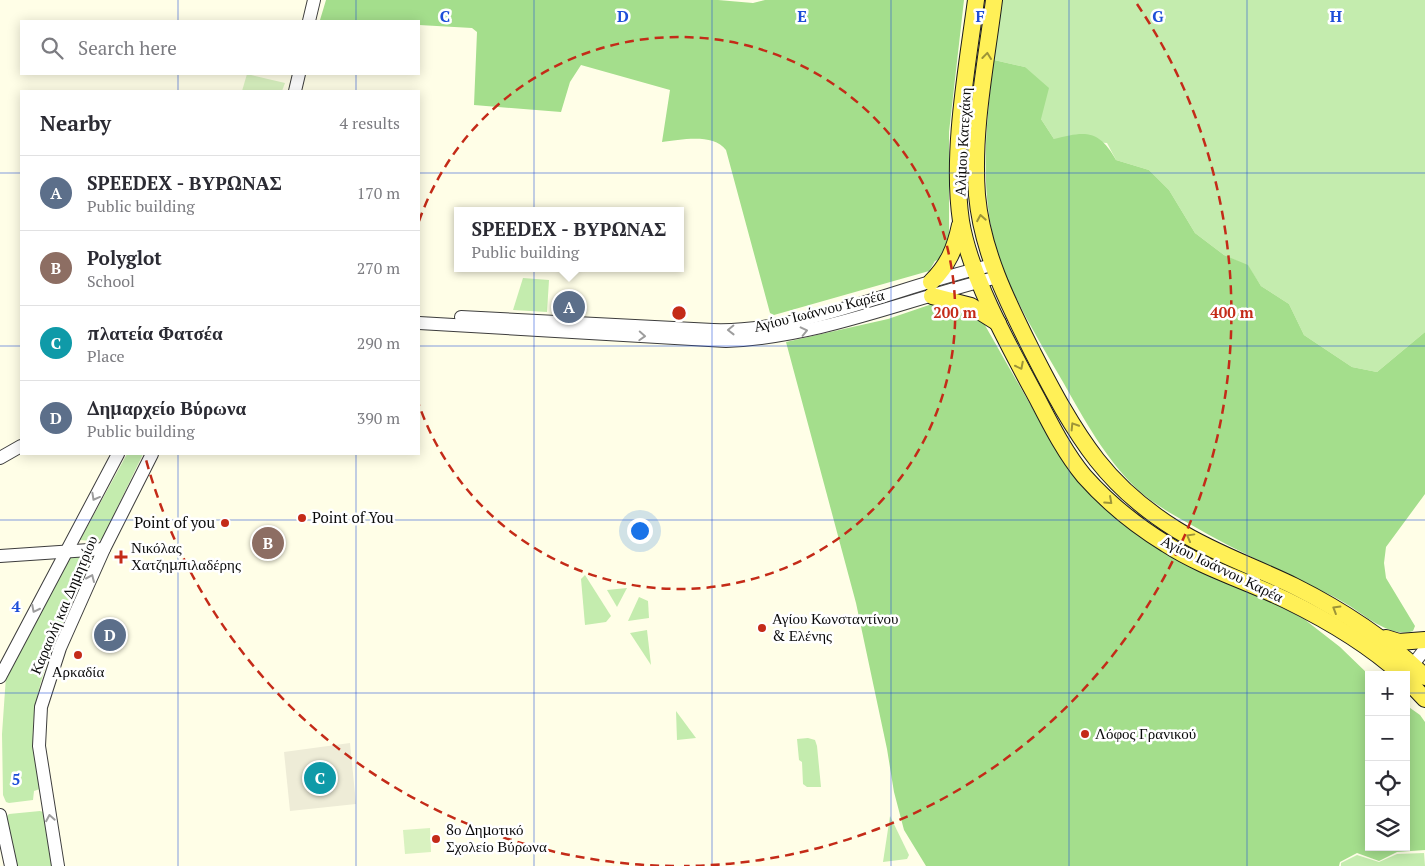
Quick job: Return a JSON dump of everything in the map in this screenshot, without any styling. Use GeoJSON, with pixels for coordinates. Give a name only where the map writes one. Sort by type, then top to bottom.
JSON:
{"type":"FeatureCollection","features":[{"type":"Feature","properties":{"kind":"main road","name":"Αλίμου Κατεχάκη"},"geometry":{"type":"LineString","coordinates":[[976,0],[962,118],[959,168],[961,220],[978,275]]}},
{"type":"Feature","properties":{"kind":"main road","name":"Αλίμου Κατεχάκη"},"geometry":{"type":"LineString","coordinates":[[994,0],[983,85],[976,180],[985,237],[995,271]]}},
{"type":"Feature","properties":{"kind":"main road"},"geometry":{"type":"LineString","coordinates":[[961,220],[952,256],[931,289],[965,304],[998,323]]}},
{"type":"Feature","properties":{"kind":"main road","name":"Αγίου Ιωάννου Καρέα"},"geometry":{"type":"LineString","coordinates":[[995,271],[1040,366],[1069,418],[1098,461],[1135,500],[1177,530],[1295,587],[1377,635],[1414,675]]}},
{"type":"Feature","properties":{"kind":"main road","name":"Αγίου Ιωάννου Καρέα"},"geometry":{"type":"LineString","coordinates":[[978,275],[998,323],[1066,452],[1103,496],[1124,515],[1168,545],[1320,618],[1414,675]]}},
{"type":"Feature","properties":{"kind":"main road"},"geometry":{"type":"LineString","coordinates":[[1377,635],[1399,642],[1425,640]]}},
{"type":"Feature","properties":{"kind":"main road"},"geometry":{"type":"LineString","coordinates":[[1414,675],[1425,699]]}},
{"type":"Feature","properties":{"kind":"street"},"geometry":{"type":"LineString","coordinates":[[309,20],[314,0]]}},
{"type":"Feature","properties":{"kind":"street"},"geometry":{"type":"LineString","coordinates":[[295,90],[299,75]]}},
{"type":"Feature","properties":{"kind":"street","name":"Αγίου Ιωάννου Καρέα"},"geometry":{"type":"LineString","coordinates":[[420,323],[726,341],[750,340],[819,328],[931,289],[995,271]]}},
{"type":"Feature","properties":{"kind":"street","name":"Αγίου Ιωάννου Καρέα"},"geometry":{"type":"LineString","coordinates":[[420,314],[712,330],[753,329],[931,289]]}},
{"type":"Feature","properties":{"kind":"street"},"geometry":{"type":"LineString","coordinates":[[0,458],[20,447]]}},
{"type":"Feature","properties":{"kind":"street","name":"Καραολή και Δημητρίου"},"geometry":{"type":"LineString","coordinates":[[0,677],[65,550],[117,455]]}},
{"type":"Feature","properties":{"kind":"street","name":"Καραολή και Δημητρίου"},"geometry":{"type":"LineString","coordinates":[[58,866],[40,746],[42,707],[57,654],[104,549],[151,455]]}},
{"type":"Feature","properties":{"kind":"street"},"geometry":{"type":"LineString","coordinates":[[0,556],[65,550],[104,549]]}},
{"type":"Feature","properties":{"kind":"street"},"geometry":{"type":"LineString","coordinates":[[1414,675],[1425,649]]}},
{"type":"Feature","properties":{"kind":"street"},"geometry":{"type":"LineString","coordinates":[[0,815],[11,866]]}},
{"type":"Feature","properties":{"kind":"green space"},"geometry":{"type":"Polygon","coordinates":[[[326,0],[718,0],[753,3],[765,0],[964,0],[949,132],[949,241],[940,259],[935,261],[929,271],[774,315],[770,313],[726,150],[713,141],[705,139],[662,142],[670,90],[581,65],[570,82],[561,112],[474,105],[477,32],[472,28],[420,25],[420,20],[320,20],[326,0]]]}},
{"type":"Feature","properties":{"kind":"green space"},"geometry":{"type":"Polygon","coordinates":[[[1000,0],[1425,0],[1425,332],[1377,372],[1352,367],[1304,335],[1289,304],[1261,286],[1248,266],[1224,255],[1195,233],[1169,190],[1149,170],[1116,160],[1107,143],[1054,139],[1041,119],[1025,67],[994,60],[1000,0]]]}},
{"type":"Feature","properties":{"kind":"green space"},"geometry":{"type":"Polygon","coordinates":[[[994,60],[1025,67],[1049,88],[1041,119],[1054,139],[1083,134],[1090,135],[1104,143],[1116,160],[1149,170],[1169,190],[1195,233],[1224,255],[1248,265],[1261,286],[1289,304],[1304,335],[1352,367],[1377,372],[1425,332],[1425,494],[1386,547],[1384,563],[1386,578],[1415,626],[1413,631],[1404,633],[1376,624],[1334,597],[1203,531],[1155,503],[1136,488],[1114,464],[1079,410],[1025,315],[1011,288],[996,248],[990,222],[986,168],[988,114],[994,60]]]}},
{"type":"Feature","properties":{"kind":"green space"},"geometry":{"type":"Polygon","coordinates":[[[247,75],[285,83],[282,90],[242,90],[247,75]]]}},
{"type":"Feature","properties":{"kind":"green space"},"geometry":{"type":"Polygon","coordinates":[[[523,278],[549,280],[547,312],[513,310],[523,278]]]}},
{"type":"Feature","properties":{"kind":"green space"},"geometry":{"type":"Polygon","coordinates":[[[932,304],[954,306],[982,320],[1051,441],[1073,474],[1252,592],[1304,619],[1340,647],[1365,671],[1365,851],[1410,851],[1410,708],[1420,715],[1425,722],[1425,850],[1397,852],[1379,861],[1357,853],[1340,862],[1339,866],[926,866],[904,830],[894,792],[887,749],[856,603],[786,342],[888,319],[932,304]]]}},
{"type":"Feature","properties":{"kind":"green space"},"geometry":{"type":"Polygon","coordinates":[[[126,455],[143,455],[105,533],[105,539],[80,540],[126,455]]]}},
{"type":"Feature","properties":{"kind":"green space"},"geometry":{"type":"Polygon","coordinates":[[[89,555],[92,559],[47,662],[36,706],[33,743],[40,789],[34,791],[33,800],[9,803],[6,802],[3,795],[2,734],[6,676],[67,558],[89,555]]]}},
{"type":"Feature","properties":{"kind":"green space"},"geometry":{"type":"Polygon","coordinates":[[[585,575],[611,616],[606,622],[585,625],[581,579],[585,575]]]}},
{"type":"Feature","properties":{"kind":"green space"},"geometry":{"type":"Polygon","coordinates":[[[627,588],[617,607],[607,590],[627,588]]]}},
{"type":"Feature","properties":{"kind":"green space"},"geometry":{"type":"Polygon","coordinates":[[[639,597],[648,601],[649,618],[628,621],[639,597]]]}},
{"type":"Feature","properties":{"kind":"green space"},"geometry":{"type":"Polygon","coordinates":[[[647,630],[651,665],[630,633],[647,630]]]}},
{"type":"Feature","properties":{"kind":"green space"},"geometry":{"type":"Polygon","coordinates":[[[676,711],[696,738],[677,740],[676,711]]]}},
{"type":"Feature","properties":{"kind":"green space"},"geometry":{"type":"Polygon","coordinates":[[[808,738],[815,740],[817,746],[821,787],[807,787],[803,784],[802,762],[799,760],[797,739],[808,738]]]}},
{"type":"Feature","properties":{"kind":"green space"},"geometry":{"type":"Polygon","coordinates":[[[43,812],[52,866],[17,866],[6,817],[9,814],[43,812]]]}},
{"type":"Feature","properties":{"kind":"green space"},"geometry":{"type":"Polygon","coordinates":[[[890,816],[909,855],[907,859],[883,862],[890,816]]]}},
{"type":"Feature","properties":{"kind":"green space"},"geometry":{"type":"Polygon","coordinates":[[[430,828],[431,852],[405,854],[403,830],[430,828]]]}},
{"type":"Feature","properties":{"kind":"green space"},"geometry":{"type":"Polygon","coordinates":[[[1424,853],[1425,866],[1341,866],[1341,863],[1357,855],[1379,862],[1397,854],[1424,853]]]}},
{"type":"Feature","properties":{"kind":"shaded area"},"geometry":{"type":"Polygon","coordinates":[[[350,743],[356,804],[290,811],[284,752],[350,743]]]}},
{"type":"Feature","properties":{"kind":"place","name":"SPEEDEX - ΒΥΡΩΝΑΣ"},"geometry":{"type":"Point","coordinates":[569,307]}},
{"type":"Feature","properties":{"kind":"place","name":"Point of You"},"geometry":{"type":"Point","coordinates":[302,518]}},
{"type":"Feature","properties":{"kind":"place","name":"Point of you"},"geometry":{"type":"Point","coordinates":[225,523]}},
{"type":"Feature","properties":{"kind":"place","name":"Polyglot"},"geometry":{"type":"Point","coordinates":[268,543]}},
{"type":"Feature","properties":{"kind":"place","name":"Νικόλας Χατζημπιλαδέρης"},"geometry":{"type":"Point","coordinates":[121,557]}},
{"type":"Feature","properties":{"kind":"place","name":"Αγίου Κωνσταντίνου & Ελένης"},"geometry":{"type":"Point","coordinates":[762,628]}},
{"type":"Feature","properties":{"kind":"place","name":"Δημαρχείο Βύρωνα"},"geometry":{"type":"Point","coordinates":[110,635]}},
{"type":"Feature","properties":{"kind":"place","name":"Αρκαδία"},"geometry":{"type":"Point","coordinates":[78,655]}},
{"type":"Feature","properties":{"kind":"place","name":"Λόφος Γρανικού"},"geometry":{"type":"Point","coordinates":[1085,734]}},
{"type":"Feature","properties":{"kind":"place","name":"πλατεία Φατσέα"},"geometry":{"type":"Point","coordinates":[320,778]}},
{"type":"Feature","properties":{"kind":"place","name":"8ο Δημοτικό Σχολείο Βύρωνα"},"geometry":{"type":"Point","coordinates":[436,839]}}]}
